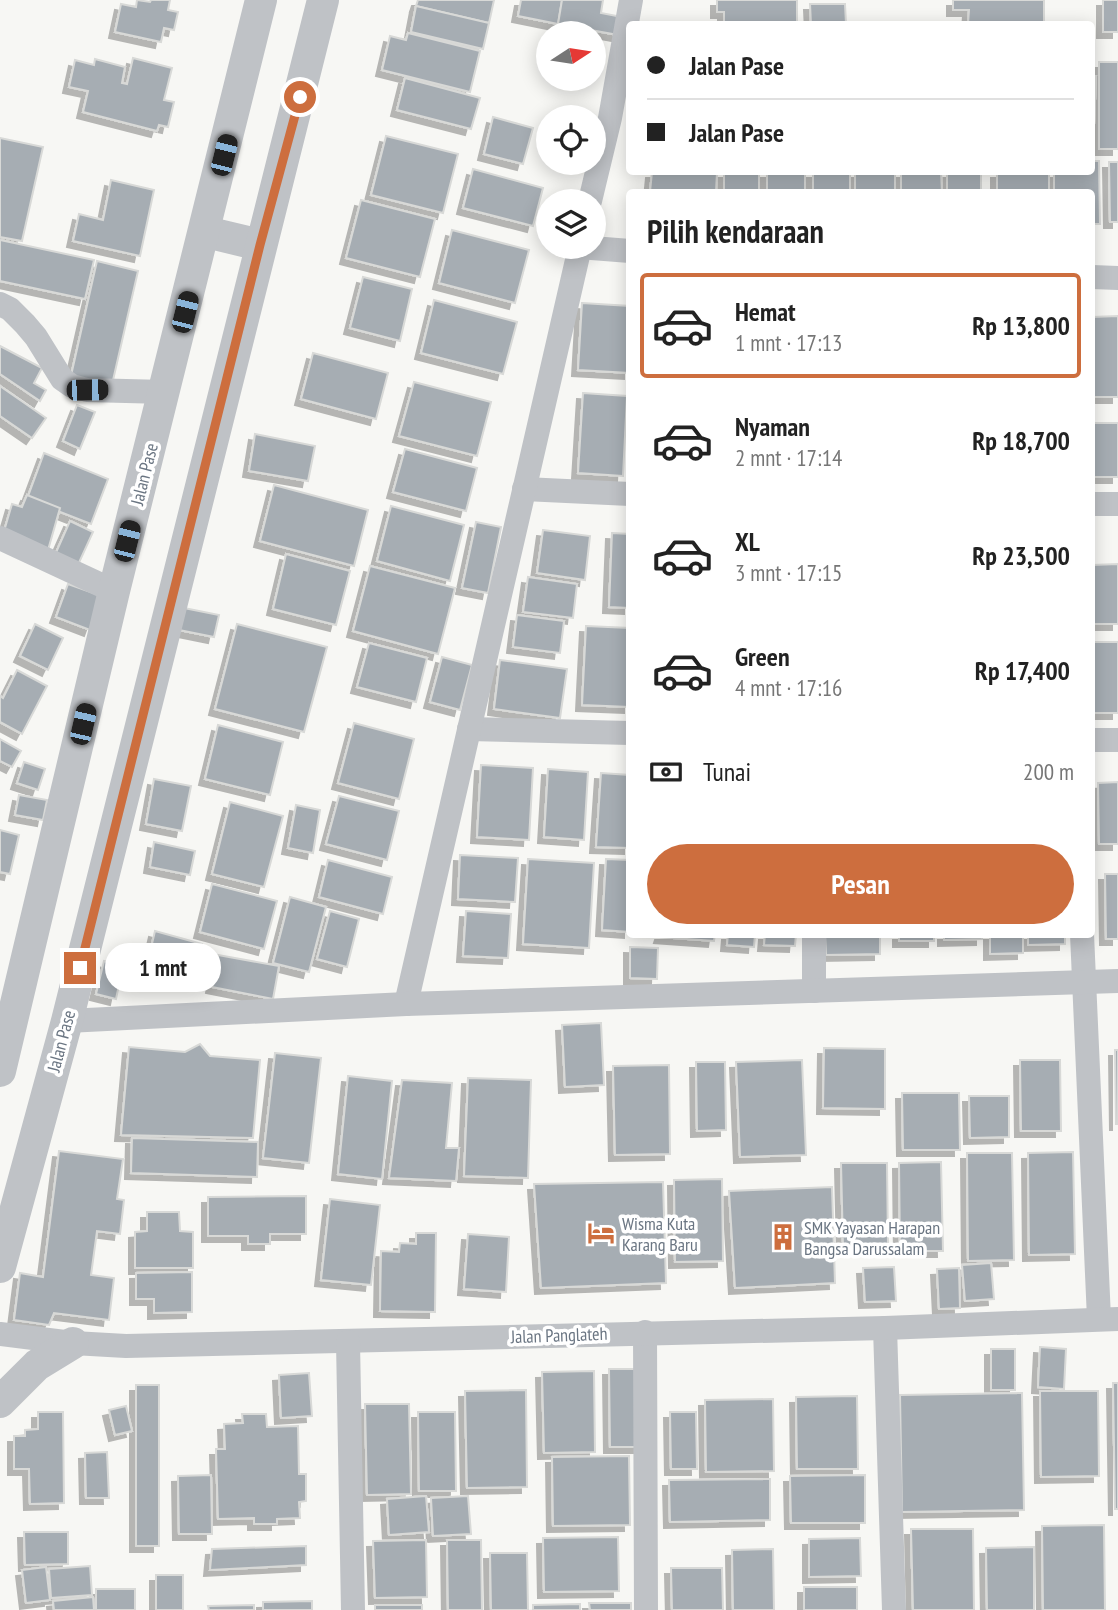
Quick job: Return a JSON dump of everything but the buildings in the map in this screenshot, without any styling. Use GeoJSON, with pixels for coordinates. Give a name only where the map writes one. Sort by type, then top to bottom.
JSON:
{"type":"FeatureCollection","features":[{"type":"Feature","properties":{"kind":"street","name":"Jalan Pase"},"geometry":{"type":"LineString","coordinates":[[0,1071],[114,591],[261,0]]}},
{"type":"Feature","properties":{"kind":"street","name":"Jalan Pase"},"geometry":{"type":"LineString","coordinates":[[0,1267],[67,1021],[323,0]]}},
{"type":"Feature","properties":{"kind":"street"},"geometry":{"type":"LineString","coordinates":[[627,21],[631,0]]}},
{"type":"Feature","properties":{"kind":"street"},"geometry":{"type":"LineString","coordinates":[[593,189],[610,118],[626,28]]}},
{"type":"Feature","properties":{"kind":"street"},"geometry":{"type":"LineString","coordinates":[[205,232],[260,245]]}},
{"type":"Feature","properties":{"kind":"street"},"geometry":{"type":"LineString","coordinates":[[606,249],[626,251]]}},
{"type":"Feature","properties":{"kind":"street"},"geometry":{"type":"LineString","coordinates":[[406,1004],[577,259]]}},
{"type":"Feature","properties":{"kind":"street"},"geometry":{"type":"LineString","coordinates":[[1095,277],[1118,278]]}},
{"type":"Feature","properties":{"kind":"street"},"geometry":{"type":"LineString","coordinates":[[0,304],[10,309],[25,324],[62,379],[72,386],[87,390],[165,392]]}},
{"type":"Feature","properties":{"kind":"street"},"geometry":{"type":"LineString","coordinates":[[524,489],[626,494]]}},
{"type":"Feature","properties":{"kind":"street"},"geometry":{"type":"LineString","coordinates":[[1095,504],[1118,504]]}},
{"type":"Feature","properties":{"kind":"street"},"geometry":{"type":"LineString","coordinates":[[0,538],[114,591]]}},
{"type":"Feature","properties":{"kind":"street"},"geometry":{"type":"LineString","coordinates":[[469,729],[626,733]]}},
{"type":"Feature","properties":{"kind":"street"},"geometry":{"type":"LineString","coordinates":[[1095,740],[1118,740]]}},
{"type":"Feature","properties":{"kind":"street"},"geometry":{"type":"LineString","coordinates":[[814,938],[814,991]]}},
{"type":"Feature","properties":{"kind":"street"},"geometry":{"type":"LineString","coordinates":[[1082,938],[1109,1319]]}},
{"type":"Feature","properties":{"kind":"street"},"geometry":{"type":"LineString","coordinates":[[67,1021],[406,1004],[1118,981]]}},
{"type":"Feature","properties":{"kind":"street","name":"Jalan Panglateh"},"geometry":{"type":"LineString","coordinates":[[0,1334],[126,1346],[885,1328],[1109,1319]]}},
{"type":"Feature","properties":{"kind":"street"},"geometry":{"type":"LineString","coordinates":[[885,1328],[894,1610]]}},
{"type":"Feature","properties":{"kind":"street"},"geometry":{"type":"LineString","coordinates":[[645,1332],[646,1610]]}},
{"type":"Feature","properties":{"kind":"street"},"geometry":{"type":"LineString","coordinates":[[348,1342],[354,1610]]}},
{"type":"Feature","properties":{"kind":"street"},"geometry":{"type":"LineString","coordinates":[[0,1402],[37,1365],[73,1343]]}},
{"type":"Feature","properties":{"kind":"place","name":"Wisma Kuta Karang Baru"},"geometry":{"type":"Point","coordinates":[601,1233]}},
{"type":"Feature","properties":{"kind":"place","name":"SMK Yayasan Harapan Bangsa Darussalam"},"geometry":{"type":"Point","coordinates":[783,1237]}},
{"type":"Feature","properties":{"kind":"route"},"geometry":{"type":"LineString","coordinates":[[80,968],[260,245],[300,97]]}}]}
